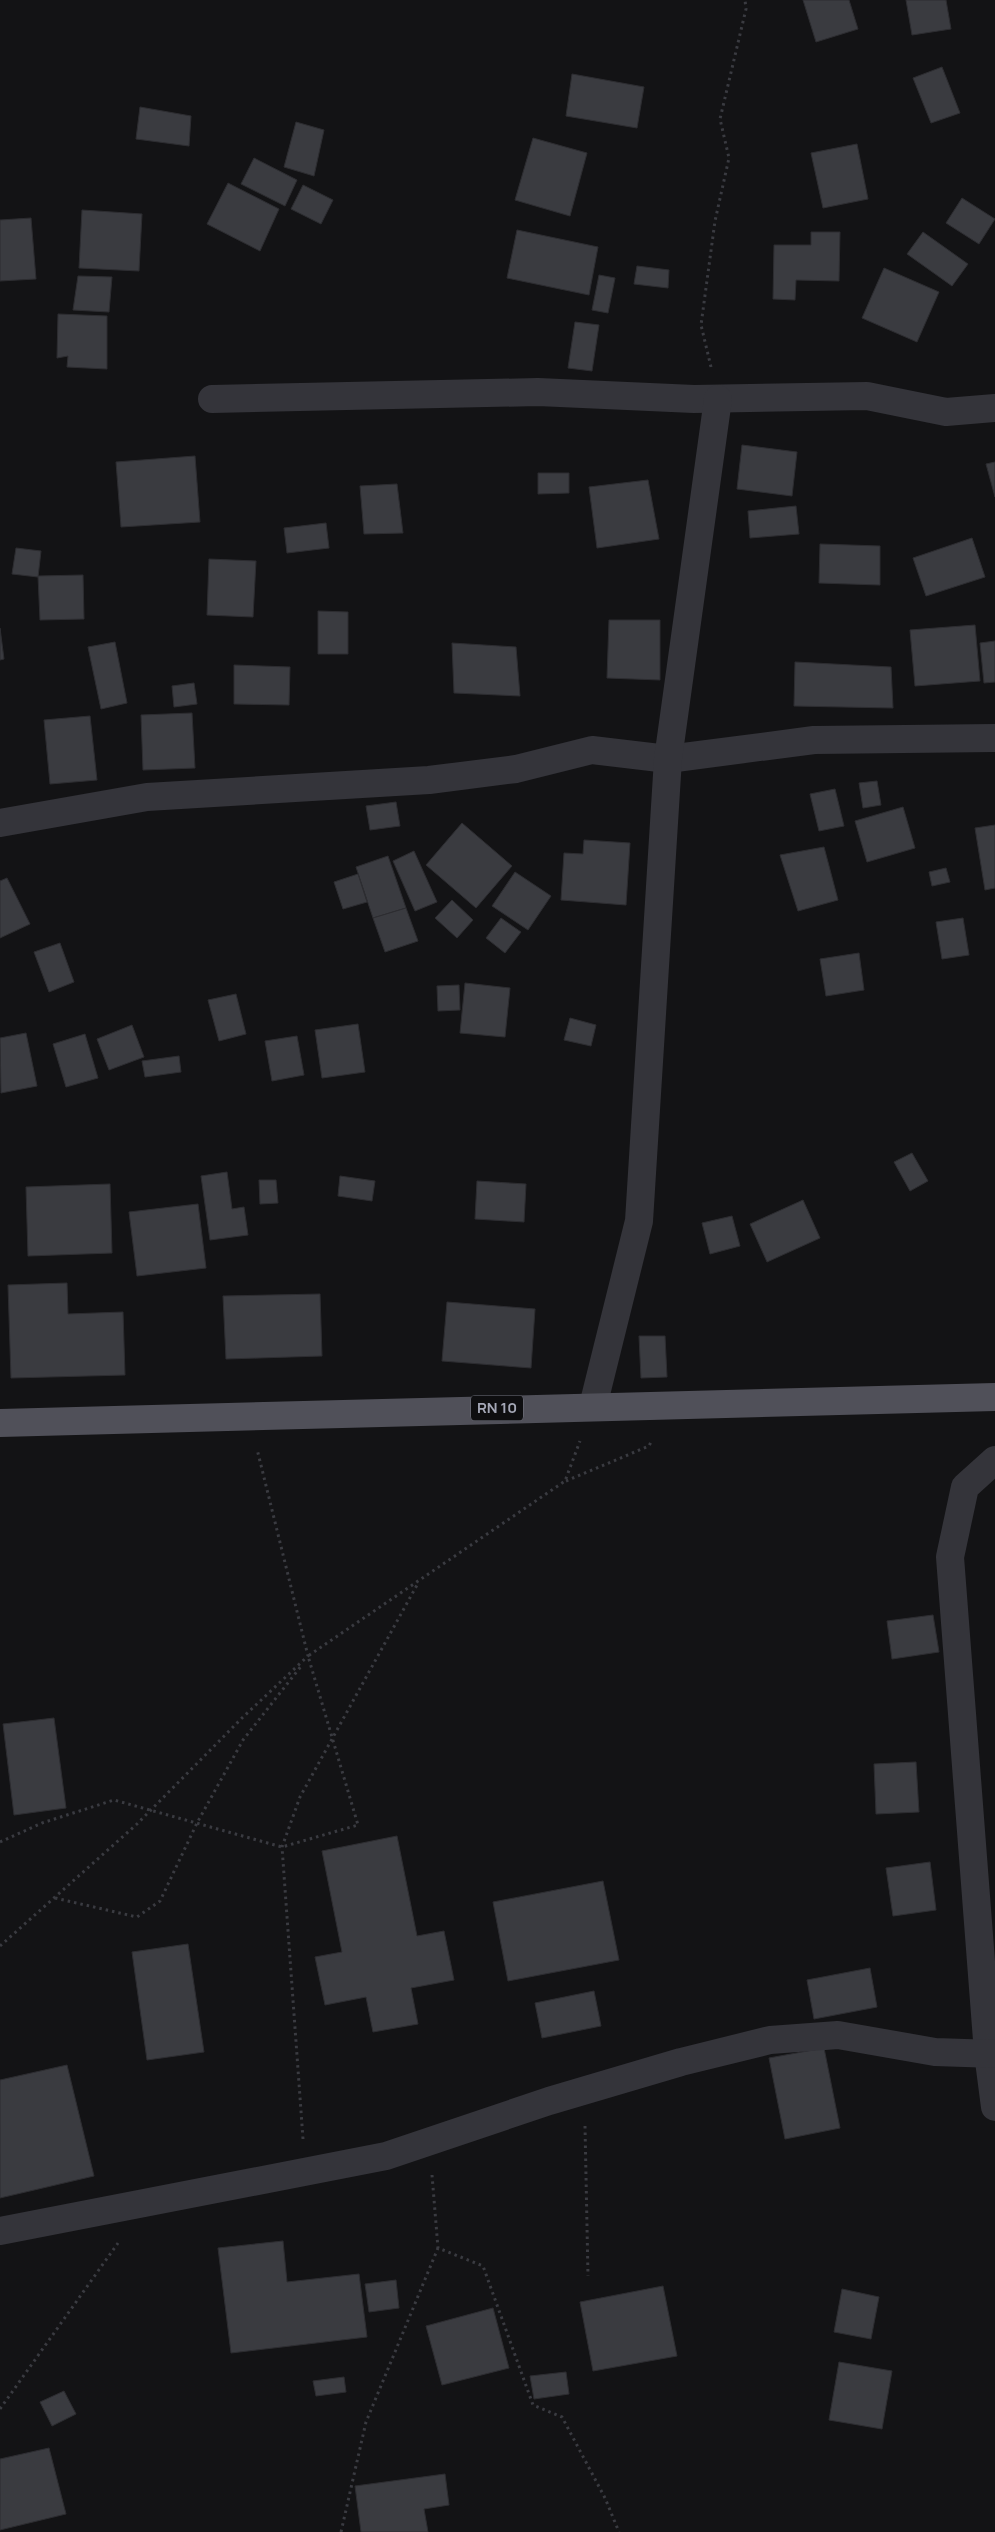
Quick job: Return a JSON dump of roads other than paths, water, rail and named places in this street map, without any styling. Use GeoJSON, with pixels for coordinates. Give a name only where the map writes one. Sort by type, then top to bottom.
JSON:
{"type":"FeatureCollection","features":[{"type":"Feature","properties":{"kind":"main road","name":"RN 10"},"geometry":{"type":"LineString","coordinates":[[0,1422],[995,1397]]}},
{"type":"Feature","properties":{"kind":"street"},"geometry":{"type":"LineString","coordinates":[[212,399],[538,392],[718,399],[867,396],[946,412],[995,408]]}},
{"type":"Feature","properties":{"kind":"street"},"geometry":{"type":"LineString","coordinates":[[593,1406],[638,1220],[668,759],[718,399]]}},
{"type":"Feature","properties":{"kind":"street"},"geometry":{"type":"LineString","coordinates":[[0,823],[147,797],[429,780],[516,769],[592,750],[668,759],[814,740],[995,738]]}},
{"type":"Feature","properties":{"kind":"street"},"geometry":{"type":"LineString","coordinates":[[995,1460],[965,1487],[950,1557],[995,2107]]}},
{"type":"Feature","properties":{"kind":"street"},"geometry":{"type":"LineString","coordinates":[[0,2231],[386,2156],[584,2090],[682,2062],[770,2040],[838,2035],[935,2052],[991,2054]]}}]}
